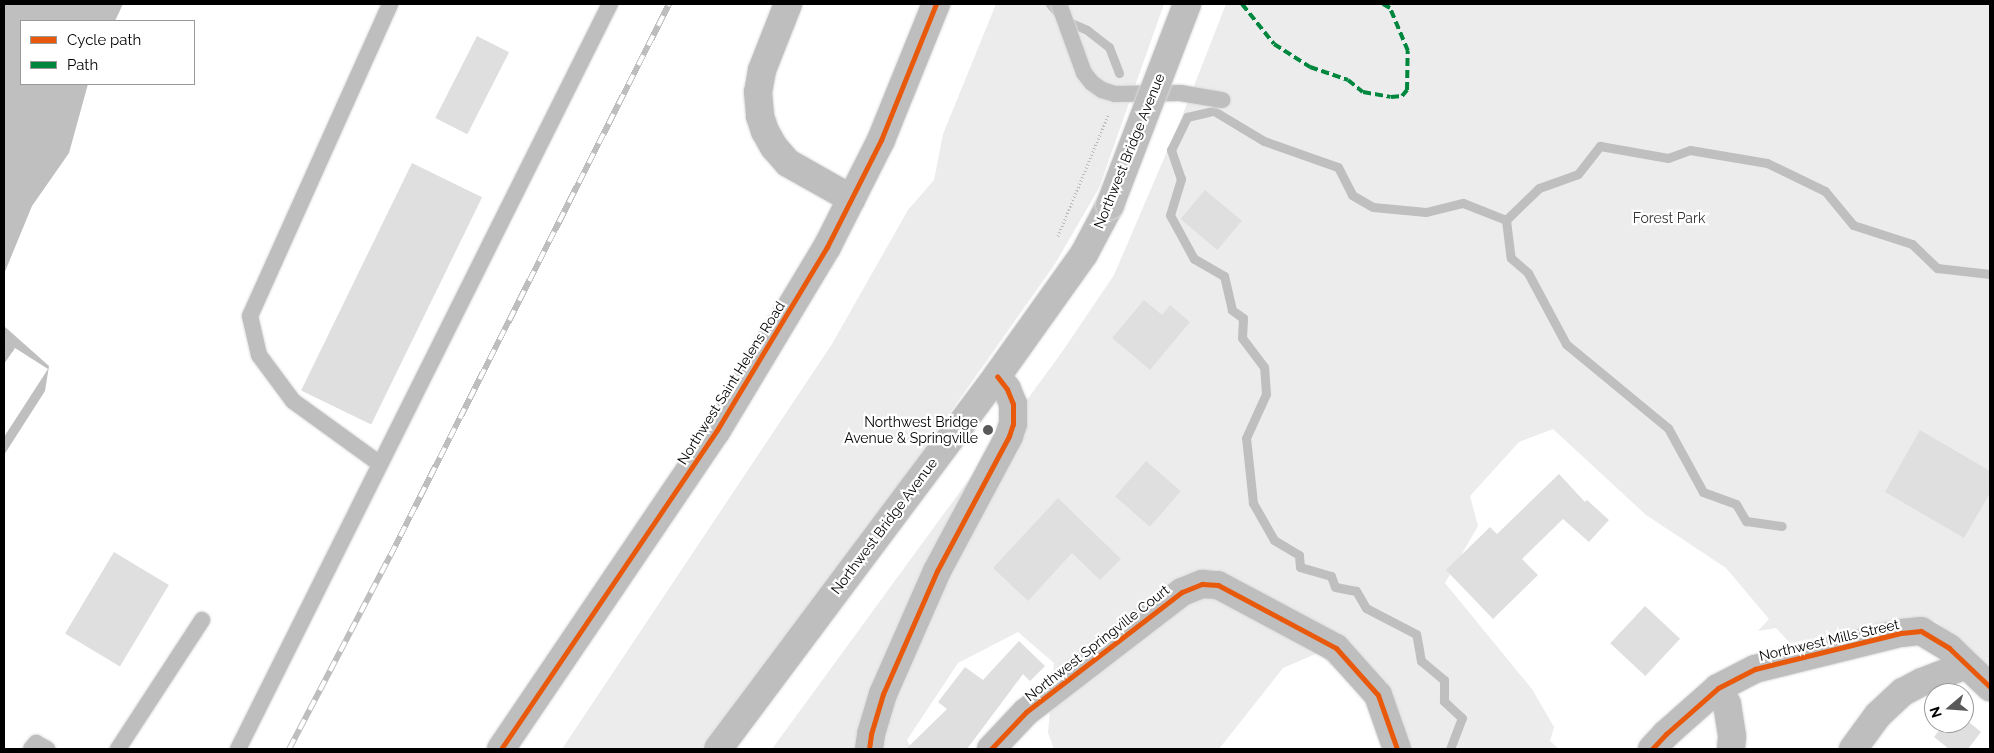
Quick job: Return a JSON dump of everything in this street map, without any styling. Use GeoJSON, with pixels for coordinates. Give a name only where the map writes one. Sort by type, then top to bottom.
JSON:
{"type":"FeatureCollection","features":[{"type":"Feature","properties":{"kind":"main road"},"geometry":{"type":"LineString","coordinates":[[788,4],[762,70],[760,116],[765,131],[774,147],[788,163],[852,199]]}},
{"type":"Feature","properties":{"kind":"main road","name":"Northwest Saint Helens Road"},"geometry":{"type":"LineString","coordinates":[[501,749],[717,430],[827,247],[852,199],[904,87],[936,4]]}},
{"type":"Feature","properties":{"kind":"main road","name":"Northwest Bridge Avenue"},"geometry":{"type":"LineString","coordinates":[[718,749],[997,376],[1084,254],[1110,205],[1187,4]]}},
{"type":"Feature","properties":{"kind":"main road"},"geometry":{"type":"LineString","coordinates":[[869,749],[871,734],[883,694],[937,571],[1009,436],[1013,424],[1013,404],[1007,389],[997,376]]}},
{"type":"Feature","properties":{"kind":"main road","name":"Northwest Springville Court"},"geometry":{"type":"LineString","coordinates":[[991,749],[1026,712],[1182,592],[1202,584],[1218,585],[1336,648],[1378,695],[1397,749]]}},
{"type":"Feature","properties":{"kind":"main road","name":"Northwest Mills Street"},"geometry":{"type":"LineString","coordinates":[[1652,749],[1666,734],[1718,688],[1755,669],[1901,633],[1921,631],[1949,648],[1990,687]]}},
{"type":"Feature","properties":{"kind":"main road"},"geometry":{"type":"LineString","coordinates":[[1853,749],[1878,715],[1903,692],[1922,682],[1966,665]]}},
{"type":"Feature","properties":{"kind":"main road"},"geometry":{"type":"LineString","coordinates":[[1718,688],[1727,704],[1732,737],[1731,749]]}},
{"type":"Feature","properties":{"kind":"lane"},"geometry":{"type":"LineString","coordinates":[[380,464],[293,402],[259,355],[250,316],[390,4]]}},
{"type":"Feature","properties":{"kind":"lane"},"geometry":{"type":"LineString","coordinates":[[238,749],[610,4]]}},
{"type":"Feature","properties":{"kind":"lane"},"geometry":{"type":"LineString","coordinates":[[1059,4],[1084,73],[1092,83],[1102,90],[1116,94],[1180,93],[1222,100]]}},
{"type":"Feature","properties":{"kind":"lane"},"geometry":{"type":"LineString","coordinates":[[118,749],[202,620]]}},
{"type":"Feature","properties":{"kind":"lane"},"geometry":{"type":"LineString","coordinates":[[32,749],[36,743],[47,749]]}},
{"type":"Feature","properties":{"kind":"path"},"geometry":{"type":"LineString","coordinates":[[1058,236],[1104,126]]}},
{"type":"Feature","properties":{"kind":"path"},"geometry":{"type":"LineString","coordinates":[[4,344],[13,350]]}},
{"type":"Feature","properties":{"kind":"green space"},"geometry":{"type":"Polygon","coordinates":[[[996,4],[1164,4],[1099,188],[1055,264],[923,451],[705,749],[562,749],[832,344],[908,210],[934,180],[943,134],[996,4]]]}},
{"type":"Feature","properties":{"kind":"green space","name":"Forest Park"},"geometry":{"type":"Polygon","coordinates":[[[1226,4],[1990,4],[1990,670],[1936,621],[1900,619],[1790,643],[1776,628],[1758,631],[1769,619],[1726,568],[1646,515],[1553,429],[1519,442],[1470,496],[1478,526],[1445,583],[1532,689],[1554,727],[1550,741],[1559,749],[1384,749],[1367,699],[1318,653],[1283,668],[1219,749],[1054,749],[1048,733],[1054,663],[1018,632],[958,663],[907,740],[912,749],[772,749],[1062,352],[1114,275],[1183,114],[1226,4]]]}},
{"type":"Feature","properties":{"kind":"shaded area"},"geometry":{"type":"Polygon","coordinates":[[[4,4],[192,4],[177,20],[20,20],[20,85],[128,85],[58,226],[30,289],[33,305],[59,334],[86,357],[4,521],[4,4]]]}},
{"type":"Feature","properties":{"kind":"pier"},"geometry":{"type":"Polygon","coordinates":[[[123,4],[194,4],[180,20],[115,20],[123,4]]]}},
{"type":"Feature","properties":{"kind":"pier"},"geometry":{"type":"Polygon","coordinates":[[[88,85],[132,85],[96,175],[60,227],[33,289],[35,304],[60,332],[86,354],[89,364],[88,395],[49,460],[4,523],[4,455],[45,391],[49,366],[4,326],[4,274],[32,206],[69,153],[88,85]]]}},
{"type":"Feature","properties":{"kind":"pier"},"geometry":{"type":"Polygon","coordinates":[[[15,348],[48,369],[4,437],[4,364],[15,348]]]}},
{"type":"Feature","properties":{"kind":"building"},"geometry":{"type":"Polygon","coordinates":[[[477,36],[509,52],[467,134],[435,118],[477,36]]]}},
{"type":"Feature","properties":{"kind":"building"},"geometry":{"type":"Polygon","coordinates":[[[412,163],[482,197],[371,425],[301,390],[412,163]]]}},
{"type":"Feature","properties":{"kind":"building"},"geometry":{"type":"Polygon","coordinates":[[[1205,190],[1242,221],[1217,250],[1181,219],[1205,190]]]}},
{"type":"Feature","properties":{"kind":"building"},"geometry":{"type":"Polygon","coordinates":[[[1144,300],[1162,315],[1170,305],[1190,322],[1150,370],[1112,338],[1144,300]]]}},
{"type":"Feature","properties":{"kind":"building"},"geometry":{"type":"Polygon","coordinates":[[[1920,430],[1990,471],[1990,493],[1964,538],[1885,492],[1920,430]]]}},
{"type":"Feature","properties":{"kind":"building"},"geometry":{"type":"Polygon","coordinates":[[[1146,461],[1181,491],[1150,527],[1115,496],[1146,461]]]}},
{"type":"Feature","properties":{"kind":"building"},"geometry":{"type":"Polygon","coordinates":[[[1559,474],[1585,502],[1587,500],[1609,520],[1589,542],[1563,519],[1522,559],[1538,575],[1493,619],[1446,570],[1490,527],[1497,534],[1559,474]]]}},
{"type":"Feature","properties":{"kind":"building"},"geometry":{"type":"Polygon","coordinates":[[[1058,498],[1121,559],[1100,580],[1072,553],[1028,601],[993,568],[1058,498]]]}},
{"type":"Feature","properties":{"kind":"building"},"geometry":{"type":"Polygon","coordinates":[[[114,552],[169,585],[120,666],[65,633],[114,552]]]}},
{"type":"Feature","properties":{"kind":"building"},"geometry":{"type":"Polygon","coordinates":[[[1645,606],[1680,639],[1645,676],[1610,643],[1645,606]]]}},
{"type":"Feature","properties":{"kind":"building"},"geometry":{"type":"Polygon","coordinates":[[[1019,641],[1045,666],[1030,681],[1023,674],[967,749],[906,749],[947,709],[938,702],[965,667],[983,680],[1019,641]]]}},
{"type":"Feature","properties":{"kind":"building"},"geometry":{"type":"Polygon","coordinates":[[[1974,726],[1981,732],[1968,749],[1949,749],[1934,737],[1937,733],[1974,733],[1974,726]]]}},
{"type":"Feature","properties":{"kind":"waterway"},"geometry":{"type":"LineString","coordinates":[[1050,4],[1064,20],[1087,30],[1109,47],[1119,73]]}},
{"type":"Feature","properties":{"kind":"waterway"},"geometry":{"type":"LineString","coordinates":[[1450,749],[1462,718],[1444,701],[1444,680],[1421,661],[1416,634],[1366,608],[1356,591],[1335,587],[1331,576],[1300,567],[1299,555],[1274,540],[1253,503],[1246,438],[1266,394],[1264,367],[1242,338],[1243,318],[1232,310],[1224,276],[1194,259],[1170,215],[1181,179],[1171,150],[1187,117],[1214,111],[1264,141],[1338,167],[1352,195],[1373,207],[1426,212],[1463,203],[1506,220]]}},
{"type":"Feature","properties":{"kind":"waterway"},"geometry":{"type":"LineString","coordinates":[[1506,220],[1539,188],[1578,174],[1600,146],[1668,158],[1690,150],[1767,163],[1825,191],[1853,225],[1912,244],[1937,268],[1990,274]]}},
{"type":"Feature","properties":{"kind":"waterway"},"geometry":{"type":"LineString","coordinates":[[1506,220],[1511,258],[1528,273],[1566,344],[1668,428],[1703,492],[1736,504],[1746,521],[1782,526]]}},
{"type":"Feature","properties":{"kind":"railway"},"geometry":{"type":"LineString","coordinates":[[289,749],[390,556],[669,4]]}},
{"type":"Feature","properties":{"kind":"marked path"},"geometry":{"type":"LineString","coordinates":[[1242,4],[1274,44],[1310,67],[1348,80],[1363,92],[1391,97],[1402,96],[1407,90],[1408,51],[1390,8],[1383,4]]}},
{"type":"Feature","properties":{"kind":"cycle path"},"geometry":{"type":"LineString","coordinates":[[501,749],[717,430],[827,247],[881,140],[936,4]]}},
{"type":"Feature","properties":{"kind":"cycle path"},"geometry":{"type":"LineString","coordinates":[[869,749],[871,734],[883,694],[937,571],[1009,436],[1013,424],[1013,404],[1007,389],[997,376]]}},
{"type":"Feature","properties":{"kind":"cycle path"},"geometry":{"type":"LineString","coordinates":[[991,749],[1026,712],[1182,592],[1202,584],[1218,585],[1336,648],[1378,695],[1397,749]]}},
{"type":"Feature","properties":{"kind":"cycle path"},"geometry":{"type":"LineString","coordinates":[[1652,749],[1666,734],[1718,688],[1755,669],[1901,633],[1921,631],[1949,648],[1990,687]]}},
{"type":"Feature","properties":{"kind":"place","name":"Northwest Bridge Avenue & Springville"},"geometry":{"type":"Point","coordinates":[988,430]}}]}
